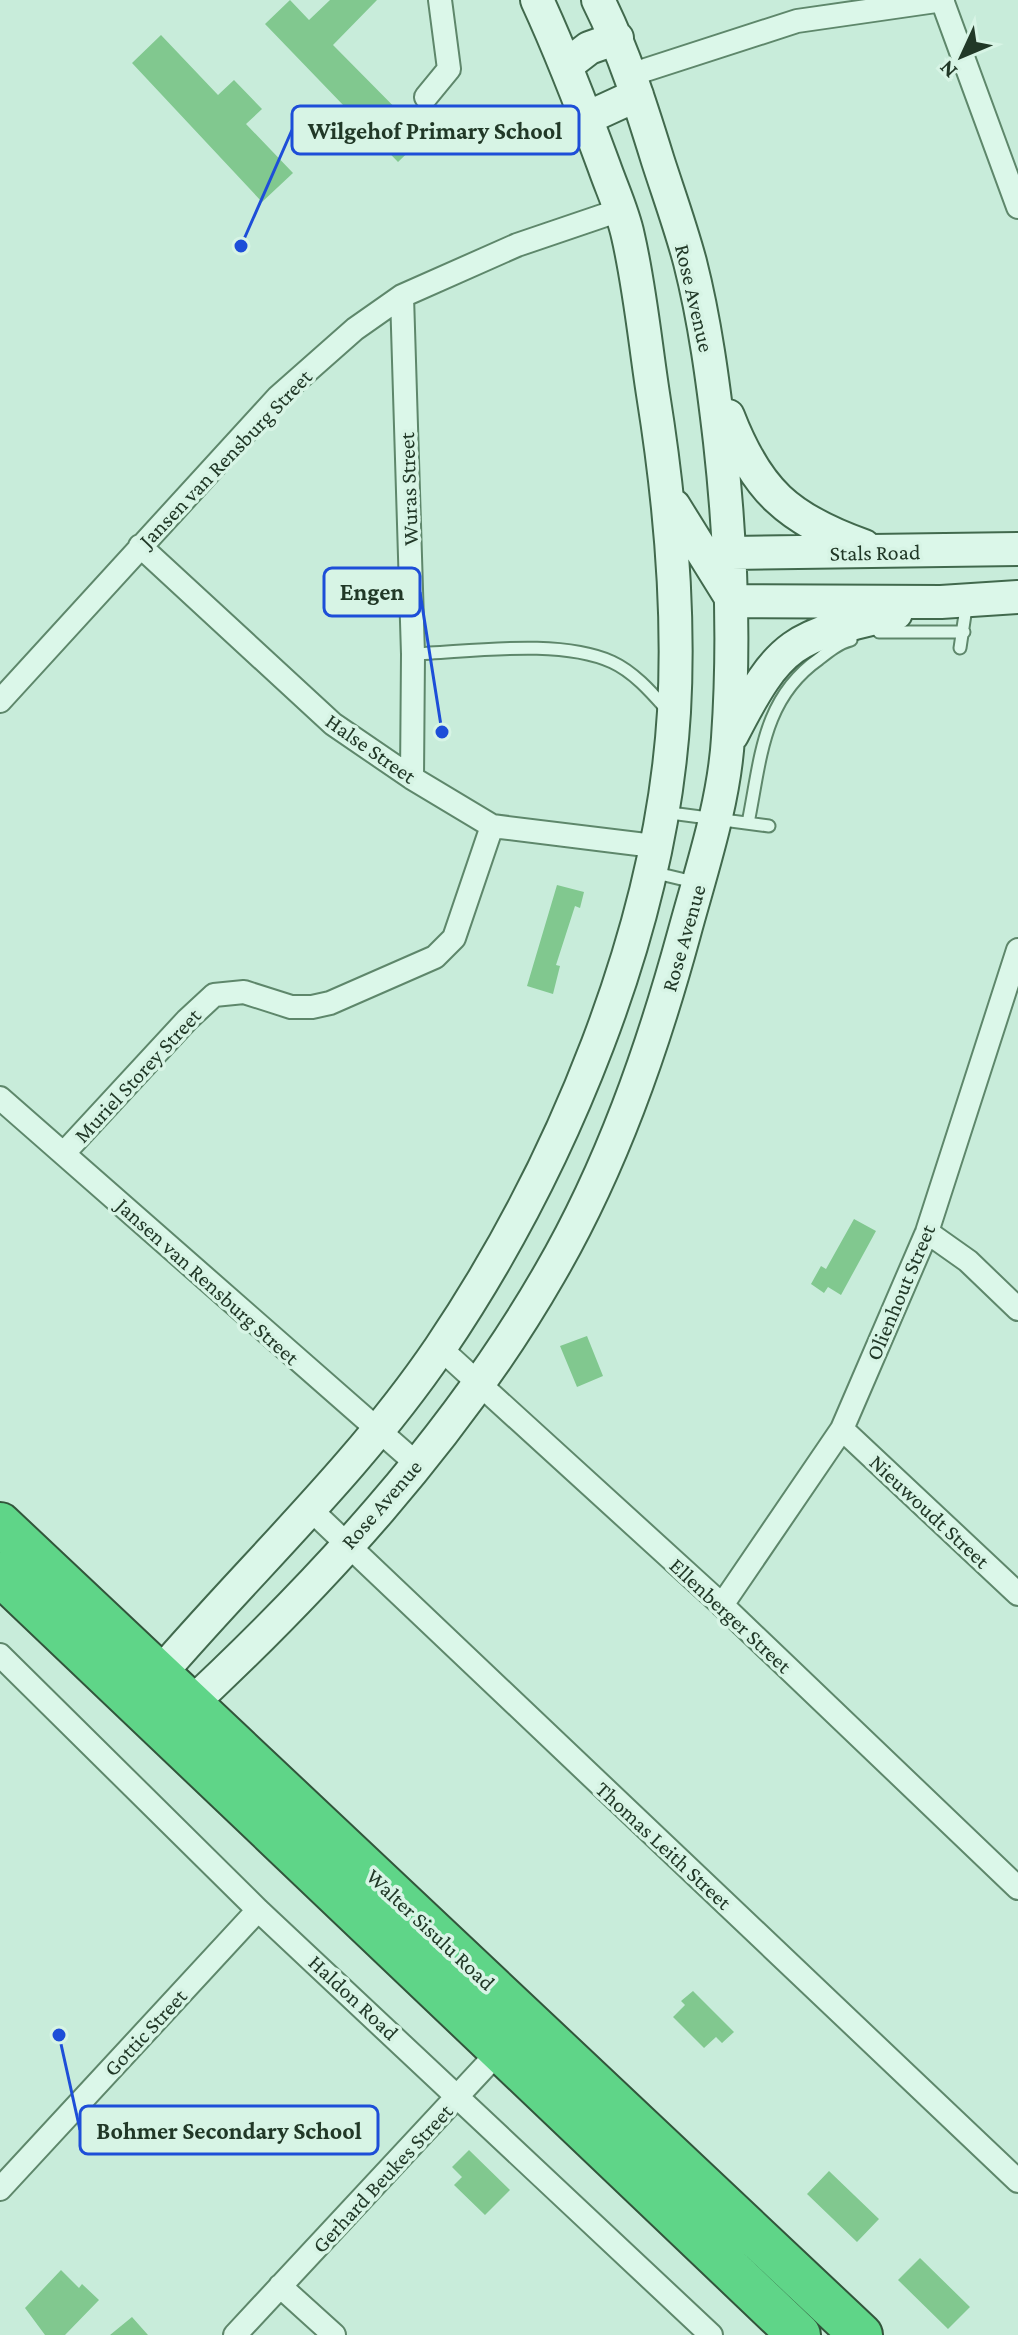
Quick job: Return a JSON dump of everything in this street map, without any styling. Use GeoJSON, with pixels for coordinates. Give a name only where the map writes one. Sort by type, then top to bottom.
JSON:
{"type":"FeatureCollection","features":[{"type":"Feature","properties":{"kind":"highway","name":"Walter Sisulu Road"},"geometry":{"type":"LineString","coordinates":[[0,1524],[305,1867],[799,2335]]}},
{"type":"Feature","properties":{"kind":"highway","name":"Walter Sisulu Road"},"geometry":{"type":"LineString","coordinates":[[0,1574],[334,1838],[861,2335]]}},
{"type":"Feature","properties":{"kind":"highway"},"geometry":{"type":"LineString","coordinates":[[305,1867],[334,1838]]}},
{"type":"Feature","properties":{"kind":"highway"},"geometry":{"type":"LineString","coordinates":[[718,2259],[749,2229]]}},
{"type":"Feature","properties":{"kind":"street"},"geometry":{"type":"LineString","coordinates":[[426,97],[449,69],[440,0]]}},
{"type":"Feature","properties":{"kind":"street"},"geometry":{"type":"LineString","coordinates":[[162,1703],[234,1588],[379,1432],[440,1348],[535,1191],[564,1127],[616,992],[652,859],[662,811],[674,717],[676,647],[670,500],[624,223],[567,65],[537,0]]}},
{"type":"Feature","properties":{"kind":"street","name":"Rose Avenue"},"geometry":{"type":"LineString","coordinates":[[162,1703],[347,1545],[417,1464],[479,1382],[551,1272],[612,1146],[653,1042],[698,883],[728,743],[733,601],[722,562],[712,376],[690,262],[617,38],[598,0]]}},
{"type":"Feature","properties":{"kind":"street"},"geometry":{"type":"LineString","coordinates":[[587,118],[633,85],[797,21],[942,0],[1018,207]]}},
{"type":"Feature","properties":{"kind":"street"},"geometry":{"type":"LineString","coordinates":[[567,65],[589,48],[617,38]]}},
{"type":"Feature","properties":{"kind":"street"},"geometry":{"type":"LineString","coordinates":[[607,174],[656,154]]}},
{"type":"Feature","properties":{"kind":"street"},"geometry":{"type":"LineString","coordinates":[[624,223],[649,224],[675,217]]}},
{"type":"Feature","properties":{"kind":"street","name":"Jansen van Rensburg Street"},"geometry":{"type":"LineString","coordinates":[[0,701],[278,397],[355,329],[402,296],[517,245],[624,223]]}},
{"type":"Feature","properties":{"kind":"street","name":"Wuras Street"},"geometry":{"type":"LineString","coordinates":[[402,296],[413,654],[412,778]]}},
{"type":"Feature","properties":{"kind":"street"},"geometry":{"type":"LineString","coordinates":[[712,376],[744,456],[772,496],[830,534],[881,552]]}},
{"type":"Feature","properties":{"kind":"street"},"geometry":{"type":"LineString","coordinates":[[670,500],[722,562],[695,598],[676,647]]}},
{"type":"Feature","properties":{"kind":"street","name":"Halse Street"},"geometry":{"type":"LineString","coordinates":[[140,546],[333,724],[412,778],[492,826],[652,859]]}},
{"type":"Feature","properties":{"kind":"street","name":"Stals Road"},"geometry":{"type":"LineString","coordinates":[[722,562],[881,552],[1018,549]]}},
{"type":"Feature","properties":{"kind":"street"},"geometry":{"type":"LineString","coordinates":[[728,743],[765,676],[803,639],[821,630],[958,611],[1018,597]]}},
{"type":"Feature","properties":{"kind":"street"},"geometry":{"type":"LineString","coordinates":[[733,601],[958,611]]}},
{"type":"Feature","properties":{"kind":"street","name":"Muriel Storey Street"},"geometry":{"type":"LineString","coordinates":[[64,1153],[214,995],[244,992],[291,1007],[312,1007],[330,1003],[435,957],[454,938],[492,826]]}},
{"type":"Feature","properties":{"kind":"street","name":"Olienhout Street"},"geometry":{"type":"LineString","coordinates":[[722,1605],[842,1429],[927,1232],[1018,950]]}},
{"type":"Feature","properties":{"kind":"street","name":"Jansen van Rensburg Street"},"geometry":{"type":"LineString","coordinates":[[0,1098],[417,1464]]}},
{"type":"Feature","properties":{"kind":"street"},"geometry":{"type":"LineString","coordinates":[[927,1232],[968,1261],[1018,1309]]}},
{"type":"Feature","properties":{"kind":"street","name":"Ellenberger Street"},"geometry":{"type":"LineString","coordinates":[[440,1348],[722,1605],[1018,1888]]}},
{"type":"Feature","properties":{"kind":"street","name":"Nieuwoudt Street"},"geometry":{"type":"LineString","coordinates":[[842,1429],[1018,1594]]}},
{"type":"Feature","properties":{"kind":"street","name":"Thomas Leith Street"},"geometry":{"type":"LineString","coordinates":[[310,1509],[1018,2181]]}},
{"type":"Feature","properties":{"kind":"street","name":"Haldon Road"},"geometry":{"type":"LineString","coordinates":[[0,1655],[258,1910],[459,2095],[711,2335]]}},
{"type":"Feature","properties":{"kind":"street","name":"Gottic Street"},"geometry":{"type":"LineString","coordinates":[[0,2189],[258,1910]]}},
{"type":"Feature","properties":{"kind":"street","name":"Gerhard Beukes Street"},"geometry":{"type":"LineString","coordinates":[[235,2335],[499,2052],[525,2018]]}},
{"type":"Feature","properties":{"kind":"street"},"geometry":{"type":"LineString","coordinates":[[280,2286],[334,2335]]}},
{"type":"Feature","properties":{"kind":"lane"},"geometry":{"type":"LineString","coordinates":[[872,634],[958,611],[960,648]]}},
{"type":"Feature","properties":{"kind":"lane"},"geometry":{"type":"LineString","coordinates":[[748,823],[767,728],[782,693],[807,667],[842,642],[857,638]]}},
{"type":"Feature","properties":{"kind":"lane"},"geometry":{"type":"LineString","coordinates":[[413,654],[538,649],[611,661],[642,683],[674,717]]}},
{"type":"Feature","properties":{"kind":"lane"},"geometry":{"type":"LineString","coordinates":[[662,811],[769,826]]}},
{"type":"Feature","properties":{"kind":"lane"},"geometry":{"type":"LineString","coordinates":[[652,859],[698,883]]}},
{"type":"Feature","properties":{"kind":"building"},"geometry":{"type":"Polygon","coordinates":[[[290,0],[309,20],[330,0],[377,0],[333,45],[424,137],[398,162],[265,24],[290,0]]]}},
{"type":"Feature","properties":{"kind":"building"},"geometry":{"type":"Polygon","coordinates":[[[161,35],[218,95],[234,80],[262,109],[246,124],[293,173],[262,202],[132,63],[161,35]]]}},
{"type":"Feature","properties":{"kind":"building"},"geometry":{"type":"Polygon","coordinates":[[[557,885],[584,892],[580,908],[575,906],[556,965],[560,966],[553,994],[527,986],[557,885]]]}},
{"type":"Feature","properties":{"kind":"building"},"geometry":{"type":"Polygon","coordinates":[[[854,1219],[876,1231],[841,1295],[828,1287],[824,1293],[811,1284],[821,1266],[826,1269],[854,1219]]]}},
{"type":"Feature","properties":{"kind":"building"},"geometry":{"type":"Polygon","coordinates":[[[587,1336],[603,1376],[577,1387],[560,1346],[587,1336]]]}},
{"type":"Feature","properties":{"kind":"building"},"geometry":{"type":"Polygon","coordinates":[[[693,1991],[734,2032],[722,2043],[716,2037],[704,2048],[673,2017],[685,2005],[681,2001],[693,1991]]]}},
{"type":"Feature","properties":{"kind":"building"},"geometry":{"type":"Polygon","coordinates":[[[469,2150],[510,2190],[485,2215],[454,2185],[462,2177],[452,2167],[469,2150]]]}},
{"type":"Feature","properties":{"kind":"building"},"geometry":{"type":"Polygon","coordinates":[[[829,2171],[879,2219],[857,2242],[807,2194],[829,2171]]]}},
{"type":"Feature","properties":{"kind":"building"},"geometry":{"type":"Polygon","coordinates":[[[920,2258],[970,2307],[948,2329],[898,2280],[920,2258]]]}},
{"type":"Feature","properties":{"kind":"building"},"geometry":{"type":"Polygon","coordinates":[[[61,2270],[79,2288],[82,2284],[99,2300],[65,2335],[45,2335],[25,2308],[61,2270]]]}},
{"type":"Feature","properties":{"kind":"building"},"geometry":{"type":"Polygon","coordinates":[[[132,2317],[148,2335],[110,2335],[132,2317]]]}},
{"type":"Feature","properties":{"kind":"place","name":"Wilgehof Primary School"},"geometry":{"type":"Point","coordinates":[241,246]}},
{"type":"Feature","properties":{"kind":"place","name":"Engen"},"geometry":{"type":"Point","coordinates":[442,732]}},
{"type":"Feature","properties":{"kind":"place","name":"Bohmer Secondary School"},"geometry":{"type":"Point","coordinates":[59,2035]}}]}
